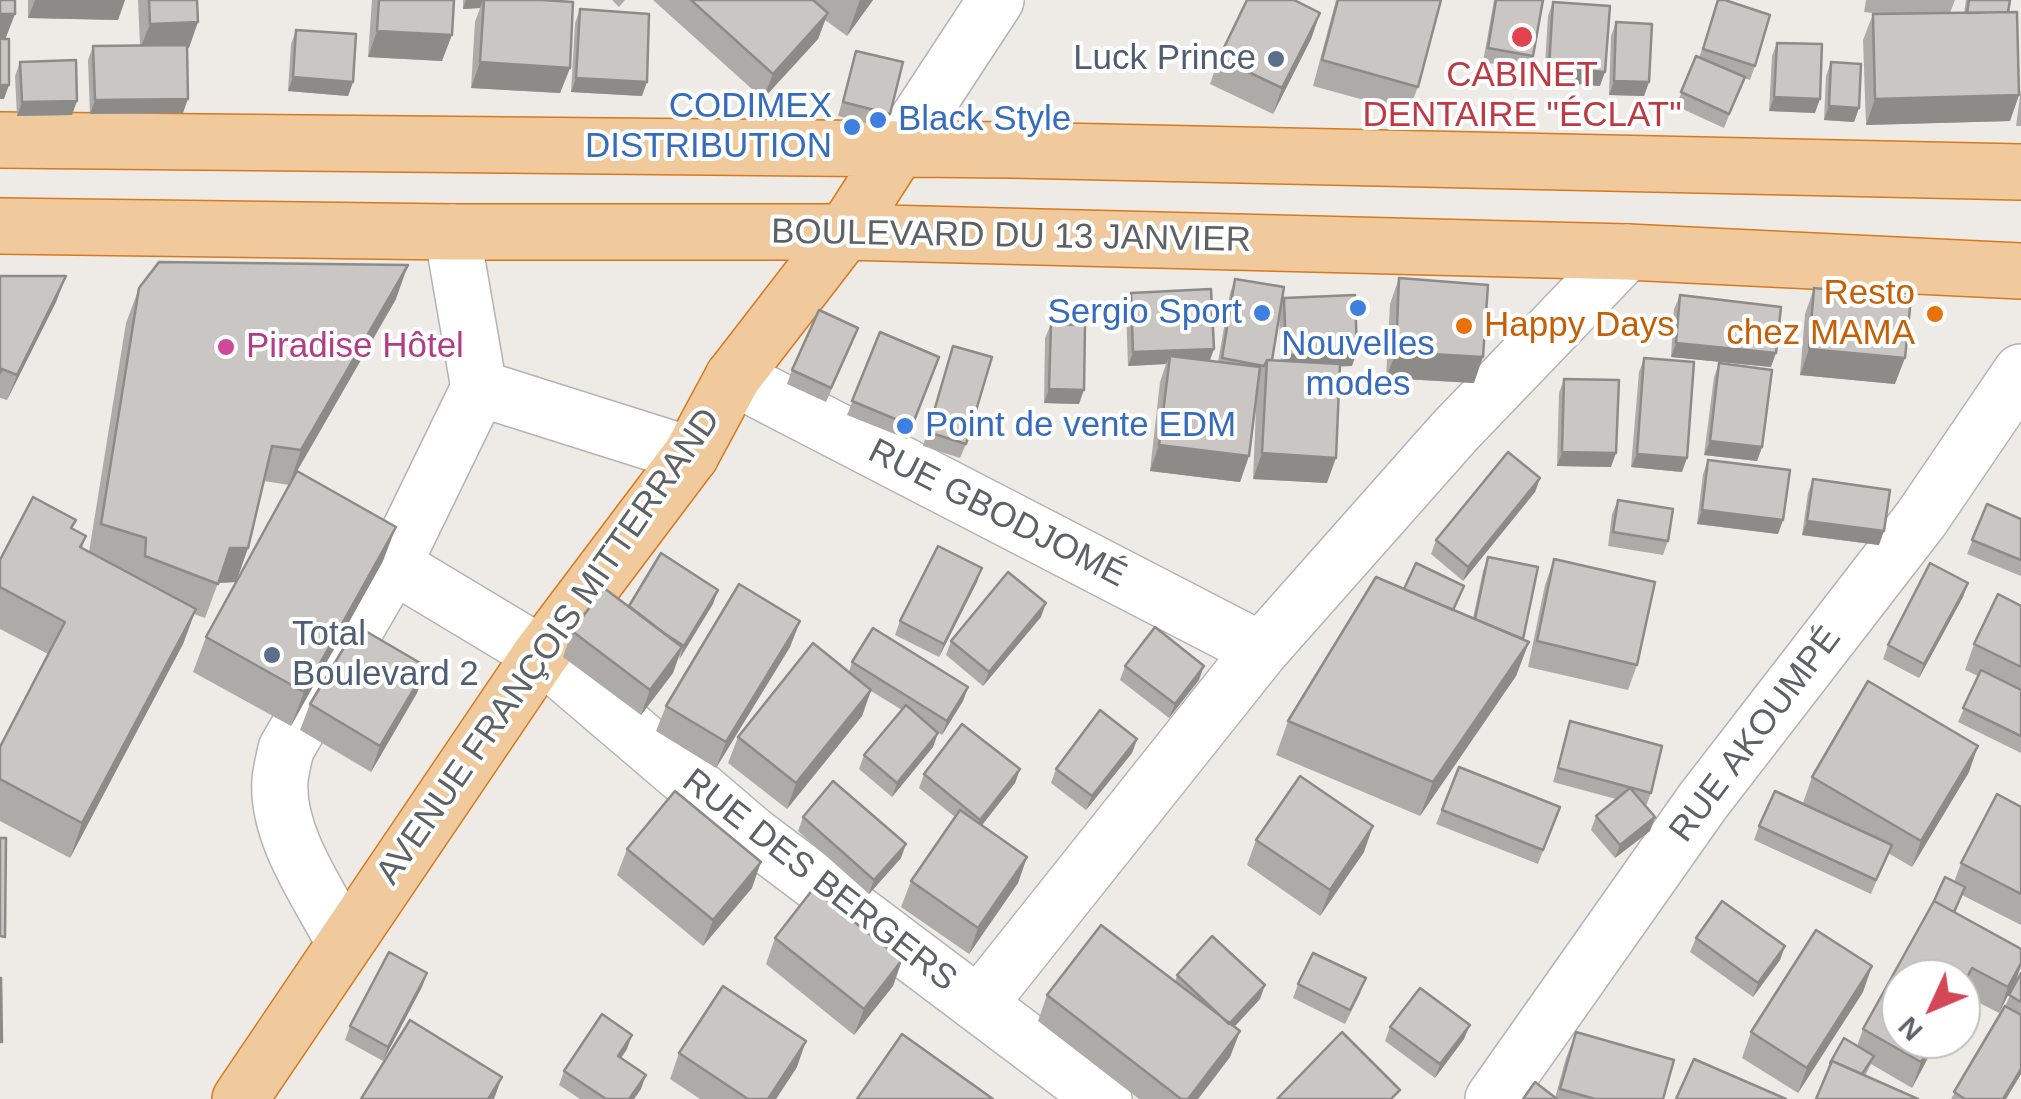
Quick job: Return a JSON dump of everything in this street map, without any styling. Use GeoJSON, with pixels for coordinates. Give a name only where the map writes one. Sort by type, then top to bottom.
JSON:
{"type":"FeatureCollection","features":[{"type":"Feature","properties":{"kind":"highway"},"geometry":{"type":"LineString","coordinates":[[0,140],[1030,151],[2021,172]]}},
{"type":"Feature","properties":{"kind":"highway","name":"AVENUE FRANÇOIS MITTERRAND"},"geometry":{"type":"LineString","coordinates":[[240,1099],[541,654],[691,455],[733,377],[845,232],[897,151]]}},
{"type":"Feature","properties":{"kind":"highway","name":"BOULEVARD DU 13 JANVIER"},"geometry":{"type":"LineString","coordinates":[[0,226],[845,232],[1627,252],[2021,271]]}},
{"type":"Feature","properties":{"kind":"street"},"geometry":{"type":"LineString","coordinates":[[897,151],[996,0]]}},
{"type":"Feature","properties":{"kind":"street"},"geometry":{"type":"LineString","coordinates":[[344,942],[284,819],[280,782],[286,748],[392,565],[478,388],[452,232]]}},
{"type":"Feature","properties":{"kind":"street"},"geometry":{"type":"LineString","coordinates":[[979,1004],[1261,650],[1455,431],[1627,252]]}},
{"type":"Feature","properties":{"kind":"street","name":"RUE AKOUMPÉ"},"geometry":{"type":"LineString","coordinates":[[1493,1099],[1703,801],[1921,519],[2021,372]]}},
{"type":"Feature","properties":{"kind":"street","name":"RUE GBODJOMÉ"},"geometry":{"type":"LineString","coordinates":[[733,377],[1261,650]]}},
{"type":"Feature","properties":{"kind":"street"},"geometry":{"type":"LineString","coordinates":[[478,388],[691,455]]}},
{"type":"Feature","properties":{"kind":"street","name":"RUE DES BERGERS"},"geometry":{"type":"LineString","coordinates":[[392,565],[541,654],[753,835],[1104,1099]]}},
{"type":"Feature","properties":{"kind":"building"},"geometry":{"type":"Polygon","coordinates":[[[0,0],[15,0],[15,14],[0,14],[0,0]]]}},
{"type":"Feature","properties":{"kind":"building"},"geometry":{"type":"Polygon","coordinates":[[[149,0],[197,0],[198,22],[150,24],[149,0]]]}},
{"type":"Feature","properties":{"kind":"building"},"geometry":{"type":"Polygon","coordinates":[[[379,0],[454,0],[452,35],[377,31],[379,0]]]}},
{"type":"Feature","properties":{"kind":"building"},"geometry":{"type":"Polygon","coordinates":[[[484,0],[573,2],[570,68],[480,62],[484,0]]]}},
{"type":"Feature","properties":{"kind":"building"},"geometry":{"type":"Polygon","coordinates":[[[691,0],[813,0],[828,13],[773,74],[691,0]]]}},
{"type":"Feature","properties":{"kind":"building"},"geometry":{"type":"Polygon","coordinates":[[[1247,0],[1294,0],[1320,13],[1282,88],[1219,58],[1247,0]]]}},
{"type":"Feature","properties":{"kind":"building"},"geometry":{"type":"Polygon","coordinates":[[[1338,0],[1441,0],[1418,87],[1322,60],[1338,0]]]}},
{"type":"Feature","properties":{"kind":"building"},"geometry":{"type":"Polygon","coordinates":[[[1496,0],[1543,0],[1533,56],[1488,48],[1496,0]]]}},
{"type":"Feature","properties":{"kind":"building"},"geometry":{"type":"Polygon","coordinates":[[[1718,0],[1770,15],[1755,66],[1703,49],[1718,0]]]}},
{"type":"Feature","properties":{"kind":"building"},"geometry":{"type":"Polygon","coordinates":[[[1969,0],[2010,0],[2008,12],[1967,13],[1969,0]]]}},
{"type":"Feature","properties":{"kind":"building"},"geometry":{"type":"Polygon","coordinates":[[[1553,2],[1610,6],[1605,72],[1549,67],[1553,2]]]}},
{"type":"Feature","properties":{"kind":"building"},"geometry":{"type":"Polygon","coordinates":[[[580,9],[649,14],[647,82],[576,78],[580,9]]]}},
{"type":"Feature","properties":{"kind":"building"},"geometry":{"type":"Polygon","coordinates":[[[2017,12],[2019,95],[1875,99],[1873,14],[2017,12]]]}},
{"type":"Feature","properties":{"kind":"building"},"geometry":{"type":"Polygon","coordinates":[[[1616,22],[1652,24],[1649,82],[1614,81],[1616,22]]]}},
{"type":"Feature","properties":{"kind":"building"},"geometry":{"type":"Polygon","coordinates":[[[296,30],[356,34],[353,82],[293,77],[296,30]]]}},
{"type":"Feature","properties":{"kind":"building"},"geometry":{"type":"Polygon","coordinates":[[[0,39],[9,39],[9,85],[0,85],[0,39]]]}},
{"type":"Feature","properties":{"kind":"building"},"geometry":{"type":"Polygon","coordinates":[[[1777,43],[1822,44],[1820,99],[1774,97],[1777,43]]]}},
{"type":"Feature","properties":{"kind":"building"},"geometry":{"type":"Polygon","coordinates":[[[187,45],[188,99],[95,100],[93,46],[187,45]]]}},
{"type":"Feature","properties":{"kind":"building"},"geometry":{"type":"Polygon","coordinates":[[[856,51],[903,62],[890,114],[843,102],[856,51]]]}},
{"type":"Feature","properties":{"kind":"building"},"geometry":{"type":"Polygon","coordinates":[[[1696,56],[1745,77],[1729,114],[1681,92],[1696,56]]]}},
{"type":"Feature","properties":{"kind":"building"},"geometry":{"type":"Polygon","coordinates":[[[76,60],[77,101],[22,102],[20,62],[76,60]]]}},
{"type":"Feature","properties":{"kind":"building"},"geometry":{"type":"Polygon","coordinates":[[[1831,62],[1861,64],[1859,108],[1829,106],[1831,62]]]}},
{"type":"Feature","properties":{"kind":"building"},"geometry":{"type":"Polygon","coordinates":[[[159,262],[408,265],[301,450],[272,446],[248,548],[230,548],[218,584],[145,556],[146,538],[101,524],[139,288],[159,262]]]}},
{"type":"Feature","properties":{"kind":"building"},"geometry":{"type":"Polygon","coordinates":[[[0,276],[66,276],[17,375],[2,369],[0,373],[0,276]]]}},
{"type":"Feature","properties":{"kind":"building"},"geometry":{"type":"Polygon","coordinates":[[[1399,278],[1488,285],[1483,357],[1396,352],[1399,278]]]}},
{"type":"Feature","properties":{"kind":"building"},"geometry":{"type":"Polygon","coordinates":[[[1235,279],[1284,287],[1272,360],[1264,366],[1222,358],[1235,279]]]}},
{"type":"Feature","properties":{"kind":"building"},"geometry":{"type":"Polygon","coordinates":[[[1814,288],[1911,298],[1905,358],[1809,349],[1814,288]]]}},
{"type":"Feature","properties":{"kind":"building"},"geometry":{"type":"Polygon","coordinates":[[[1211,289],[1214,349],[1133,352],[1131,293],[1211,289]]]}},
{"type":"Feature","properties":{"kind":"building"},"geometry":{"type":"Polygon","coordinates":[[[1355,295],[1357,352],[1286,355],[1284,298],[1355,295]]]}},
{"type":"Feature","properties":{"kind":"building"},"geometry":{"type":"Polygon","coordinates":[[[1680,295],[1781,307],[1776,353],[1676,343],[1680,295]]]}},
{"type":"Feature","properties":{"kind":"building"},"geometry":{"type":"Polygon","coordinates":[[[819,310],[858,328],[831,388],[792,370],[819,310]]]}},
{"type":"Feature","properties":{"kind":"building"},"geometry":{"type":"Polygon","coordinates":[[[1051,324],[1085,325],[1084,390],[1049,389],[1051,324]]]}},
{"type":"Feature","properties":{"kind":"building"},"geometry":{"type":"Polygon","coordinates":[[[880,332],[939,357],[912,426],[852,401],[880,332]]]}},
{"type":"Feature","properties":{"kind":"building"},"geometry":{"type":"Polygon","coordinates":[[[953,346],[992,357],[966,444],[928,432],[953,346]]]}},
{"type":"Feature","properties":{"kind":"building"},"geometry":{"type":"Polygon","coordinates":[[[1170,356],[1260,367],[1249,456],[1159,445],[1170,356]]]}},
{"type":"Feature","properties":{"kind":"building"},"geometry":{"type":"Polygon","coordinates":[[[1644,358],[1694,362],[1687,458],[1637,454],[1644,358]]]}},
{"type":"Feature","properties":{"kind":"building"},"geometry":{"type":"Polygon","coordinates":[[[1267,360],[1340,364],[1336,458],[1262,453],[1267,360]]]}},
{"type":"Feature","properties":{"kind":"building"},"geometry":{"type":"Polygon","coordinates":[[[1719,363],[1772,370],[1762,447],[1710,441],[1719,363]]]}},
{"type":"Feature","properties":{"kind":"building"},"geometry":{"type":"Polygon","coordinates":[[[1564,379],[1619,380],[1616,453],[1562,452],[1564,379]]]}},
{"type":"Feature","properties":{"kind":"building"},"geometry":{"type":"Polygon","coordinates":[[[1508,452],[1540,478],[1468,567],[1436,540],[1508,452]]]}},
{"type":"Feature","properties":{"kind":"building"},"geometry":{"type":"Polygon","coordinates":[[[1708,460],[1790,470],[1783,520],[1702,510],[1708,460]]]}},
{"type":"Feature","properties":{"kind":"building"},"geometry":{"type":"Polygon","coordinates":[[[297,471],[396,527],[304,692],[206,637],[297,471]]]}},
{"type":"Feature","properties":{"kind":"building"},"geometry":{"type":"Polygon","coordinates":[[[1813,479],[1890,490],[1884,531],[1807,521],[1813,479]]]}},
{"type":"Feature","properties":{"kind":"building"},"geometry":{"type":"Polygon","coordinates":[[[33,497],[76,520],[71,528],[86,536],[80,547],[196,609],[82,823],[0,779],[0,747],[65,622],[0,587],[0,560],[33,497]]]}},
{"type":"Feature","properties":{"kind":"building"},"geometry":{"type":"Polygon","coordinates":[[[1618,500],[1673,509],[1668,541],[1613,532],[1618,500]]]}},
{"type":"Feature","properties":{"kind":"building"},"geometry":{"type":"Polygon","coordinates":[[[1987,504],[2021,519],[2021,560],[1972,540],[1987,504]]]}},
{"type":"Feature","properties":{"kind":"building"},"geometry":{"type":"Polygon","coordinates":[[[938,546],[982,568],[944,644],[900,621],[938,546]]]}},
{"type":"Feature","properties":{"kind":"building"},"geometry":{"type":"Polygon","coordinates":[[[661,553],[718,590],[684,646],[629,606],[661,553]]]}},
{"type":"Feature","properties":{"kind":"building"},"geometry":{"type":"Polygon","coordinates":[[[1488,557],[1538,567],[1523,639],[1475,619],[1488,557]]]}},
{"type":"Feature","properties":{"kind":"building"},"geometry":{"type":"Polygon","coordinates":[[[1554,559],[1655,582],[1637,665],[1537,641],[1554,559]]]}},
{"type":"Feature","properties":{"kind":"building"},"geometry":{"type":"Polygon","coordinates":[[[1416,563],[1464,586],[1453,610],[1404,589],[1416,563]]]}},
{"type":"Feature","properties":{"kind":"building"},"geometry":{"type":"Polygon","coordinates":[[[1930,563],[1968,583],[1924,664],[1888,645],[1930,563]]]}},
{"type":"Feature","properties":{"kind":"building"},"geometry":{"type":"Polygon","coordinates":[[[1008,572],[1046,603],[989,672],[951,641],[1008,572]]]}},
{"type":"Feature","properties":{"kind":"building"},"geometry":{"type":"Polygon","coordinates":[[[1376,577],[1529,642],[1433,782],[1288,721],[1376,577]]]}},
{"type":"Feature","properties":{"kind":"building"},"geometry":{"type":"Polygon","coordinates":[[[739,584],[800,621],[726,742],[666,706],[739,584]]]}},
{"type":"Feature","properties":{"kind":"building"},"geometry":{"type":"Polygon","coordinates":[[[604,588],[682,647],[650,690],[572,631],[604,588]]]}},
{"type":"Feature","properties":{"kind":"building"},"geometry":{"type":"Polygon","coordinates":[[[1998,594],[2021,606],[2021,667],[1974,644],[1998,594]]]}},
{"type":"Feature","properties":{"kind":"building"},"geometry":{"type":"Polygon","coordinates":[[[357,626],[427,667],[380,746],[310,704],[357,626]]]}},
{"type":"Feature","properties":{"kind":"building"},"geometry":{"type":"Polygon","coordinates":[[[1155,627],[1204,666],[1175,704],[1125,666],[1155,627]]]}},
{"type":"Feature","properties":{"kind":"building"},"geometry":{"type":"Polygon","coordinates":[[[873,628],[968,687],[947,721],[852,662],[873,628]]]}},
{"type":"Feature","properties":{"kind":"building"},"geometry":{"type":"Polygon","coordinates":[[[813,643],[871,690],[796,783],[738,737],[813,643]]]}},
{"type":"Feature","properties":{"kind":"building"},"geometry":{"type":"Polygon","coordinates":[[[1981,670],[2021,690],[2021,736],[1963,708],[1981,670]]]}},
{"type":"Feature","properties":{"kind":"building"},"geometry":{"type":"Polygon","coordinates":[[[1868,681],[1978,746],[1921,841],[1812,777],[1868,681]]]}},
{"type":"Feature","properties":{"kind":"building"},"geometry":{"type":"Polygon","coordinates":[[[906,705],[938,733],[897,783],[864,755],[906,705]]]}},
{"type":"Feature","properties":{"kind":"building"},"geometry":{"type":"Polygon","coordinates":[[[1100,710],[1137,739],[1092,796],[1056,769],[1100,710]]]}},
{"type":"Feature","properties":{"kind":"building"},"geometry":{"type":"Polygon","coordinates":[[[1570,721],[1662,746],[1651,793],[1558,768],[1570,721]]]}},
{"type":"Feature","properties":{"kind":"building"},"geometry":{"type":"Polygon","coordinates":[[[962,724],[1020,769],[980,820],[924,774],[962,724]]]}},
{"type":"Feature","properties":{"kind":"building"},"geometry":{"type":"Polygon","coordinates":[[[1459,767],[1560,807],[1543,850],[1442,810],[1459,767]]]}},
{"type":"Feature","properties":{"kind":"building"},"geometry":{"type":"Polygon","coordinates":[[[1300,776],[1373,826],[1330,890],[1256,840],[1300,776]]]}},
{"type":"Feature","properties":{"kind":"building"},"geometry":{"type":"Polygon","coordinates":[[[833,781],[906,844],[874,880],[803,817],[833,781]]]}},
{"type":"Feature","properties":{"kind":"building"},"geometry":{"type":"Polygon","coordinates":[[[1630,788],[1655,817],[1620,845],[1596,816],[1630,788]]]}},
{"type":"Feature","properties":{"kind":"building"},"geometry":{"type":"Polygon","coordinates":[[[675,791],[761,862],[713,920],[627,849],[675,791]]]}},
{"type":"Feature","properties":{"kind":"building"},"geometry":{"type":"Polygon","coordinates":[[[1775,791],[1892,845],[1876,880],[1759,826],[1775,791]]]}},
{"type":"Feature","properties":{"kind":"building"},"geometry":{"type":"Polygon","coordinates":[[[1997,794],[2021,807],[2021,894],[1961,863],[1997,794]]]}},
{"type":"Feature","properties":{"kind":"building"},"geometry":{"type":"Polygon","coordinates":[[[960,810],[1027,857],[978,928],[911,881],[960,810]]]}},
{"type":"Feature","properties":{"kind":"building"},"geometry":{"type":"Polygon","coordinates":[[[0,838],[6,838],[5,937],[0,936],[0,838]]]}},
{"type":"Feature","properties":{"kind":"building"},"geometry":{"type":"Polygon","coordinates":[[[1945,877],[1965,887],[1954,912],[1934,901],[1945,877]]]}},
{"type":"Feature","properties":{"kind":"building"},"geometry":{"type":"Polygon","coordinates":[[[813,889],[902,960],[864,1009],[775,938],[813,889]]]}},
{"type":"Feature","properties":{"kind":"building"},"geometry":{"type":"Polygon","coordinates":[[[1722,901],[1785,946],[1758,983],[1696,938],[1722,901]]]}},
{"type":"Feature","properties":{"kind":"building"},"geometry":{"type":"Polygon","coordinates":[[[1934,901],[2021,949],[2021,963],[2008,987],[1981,973],[1981,959],[1902,959],[1934,901]]]}},
{"type":"Feature","properties":{"kind":"building"},"geometry":{"type":"Polygon","coordinates":[[[1101,925],[1240,1031],[1188,1099],[1181,1099],[1047,995],[1101,925]]]}},
{"type":"Feature","properties":{"kind":"building"},"geometry":{"type":"Polygon","coordinates":[[[1816,930],[1872,966],[1807,1068],[1751,1032],[1816,930]]]}},
{"type":"Feature","properties":{"kind":"building"},"geometry":{"type":"Polygon","coordinates":[[[1212,936],[1265,985],[1229,1024],[1177,975],[1212,936]]]}},
{"type":"Feature","properties":{"kind":"building"},"geometry":{"type":"Polygon","coordinates":[[[389,952],[427,973],[388,1047],[350,1026],[389,952]]]}},
{"type":"Feature","properties":{"kind":"building"},"geometry":{"type":"Polygon","coordinates":[[[1313,953],[1366,978],[1350,1010],[1298,984],[1313,953]]]}},
{"type":"Feature","properties":{"kind":"building"},"geometry":{"type":"Polygon","coordinates":[[[2021,973],[2021,1002],[2009,995],[2021,973]]]}},
{"type":"Feature","properties":{"kind":"building"},"geometry":{"type":"Polygon","coordinates":[[[1,978],[2,1042],[0,1042],[1,978]]]}},
{"type":"Feature","properties":{"kind":"building"},"geometry":{"type":"Polygon","coordinates":[[[723,986],[806,1041],[768,1099],[748,1099],[679,1053],[723,986]]]}},
{"type":"Feature","properties":{"kind":"building"},"geometry":{"type":"Polygon","coordinates":[[[1420,988],[1470,1025],[1440,1064],[1390,1027],[1420,988]]]}},
{"type":"Feature","properties":{"kind":"building"},"geometry":{"type":"Polygon","coordinates":[[[1881,997],[1881,1039],[1863,1029],[1881,997]]]}},
{"type":"Feature","properties":{"kind":"building"},"geometry":{"type":"Polygon","coordinates":[[[2005,1006],[2021,1015],[2021,1069],[2003,1099],[1965,1099],[1954,1092],[1974,1059],[1981,1059],[1981,1046],[2005,1006]]]}},
{"type":"Feature","properties":{"kind":"building"},"geometry":{"type":"Polygon","coordinates":[[[602,1014],[632,1035],[618,1056],[646,1075],[629,1099],[606,1099],[564,1071],[602,1014]]]}},
{"type":"Feature","properties":{"kind":"building"},"geometry":{"type":"Polygon","coordinates":[[[410,1020],[502,1077],[488,1099],[361,1099],[410,1020]]]}},
{"type":"Feature","properties":{"kind":"building"},"geometry":{"type":"Polygon","coordinates":[[[1342,1032],[1400,1090],[1391,1099],[1277,1099],[1342,1032]]]}},
{"type":"Feature","properties":{"kind":"building"},"geometry":{"type":"Polygon","coordinates":[[[1576,1032],[1674,1060],[1663,1099],[1595,1099],[1560,1089],[1576,1032]]]}},
{"type":"Feature","properties":{"kind":"building"},"geometry":{"type":"Polygon","coordinates":[[[902,1034],[993,1099],[857,1099],[902,1034]]]}},
{"type":"Feature","properties":{"kind":"building"},"geometry":{"type":"Polygon","coordinates":[[[1844,1038],[1874,1056],[1862,1074],[1830,1063],[1844,1038]]]}},
{"type":"Feature","properties":{"kind":"building"},"geometry":{"type":"Polygon","coordinates":[[[1694,1059],[1786,1099],[1676,1099],[1694,1059]]]}},
{"type":"Feature","properties":{"kind":"building"},"geometry":{"type":"Polygon","coordinates":[[[1832,1061],[1918,1099],[1816,1099],[1832,1061]]]}},
{"type":"Feature","properties":{"kind":"building"},"geometry":{"type":"Polygon","coordinates":[[[1535,1082],[1557,1099],[1523,1099],[1535,1082]]]}},
{"type":"Feature","properties":{"kind":"place","name":"CABINET DENTAIRE \"ÉCLAT\""},"geometry":{"type":"Point","coordinates":[1522,37]}},
{"type":"Feature","properties":{"kind":"place","name":"Luck Prince"},"geometry":{"type":"Point","coordinates":[1276,59]}},
{"type":"Feature","properties":{"kind":"place","name":"Black Style"},"geometry":{"type":"Point","coordinates":[878,120]}},
{"type":"Feature","properties":{"kind":"place","name":"CODIMEX DISTRIBUTION"},"geometry":{"type":"Point","coordinates":[852,127]}},
{"type":"Feature","properties":{"kind":"place","name":"Nouvelles modes"},"geometry":{"type":"Point","coordinates":[1358,308]}},
{"type":"Feature","properties":{"kind":"place","name":"Sergio Sport"},"geometry":{"type":"Point","coordinates":[1262,313]}},
{"type":"Feature","properties":{"kind":"place","name":"Resto chez MAMA"},"geometry":{"type":"Point","coordinates":[1935,314]}},
{"type":"Feature","properties":{"kind":"place","name":"Happy Days"},"geometry":{"type":"Point","coordinates":[1464,326]}},
{"type":"Feature","properties":{"kind":"place","name":"Piradise Hôtel"},"geometry":{"type":"Point","coordinates":[226,347]}},
{"type":"Feature","properties":{"kind":"place","name":"Point de vente EDM"},"geometry":{"type":"Point","coordinates":[905,426]}},
{"type":"Feature","properties":{"kind":"place","name":"Total Boulevard 2"},"geometry":{"type":"Point","coordinates":[272,655]}}]}
